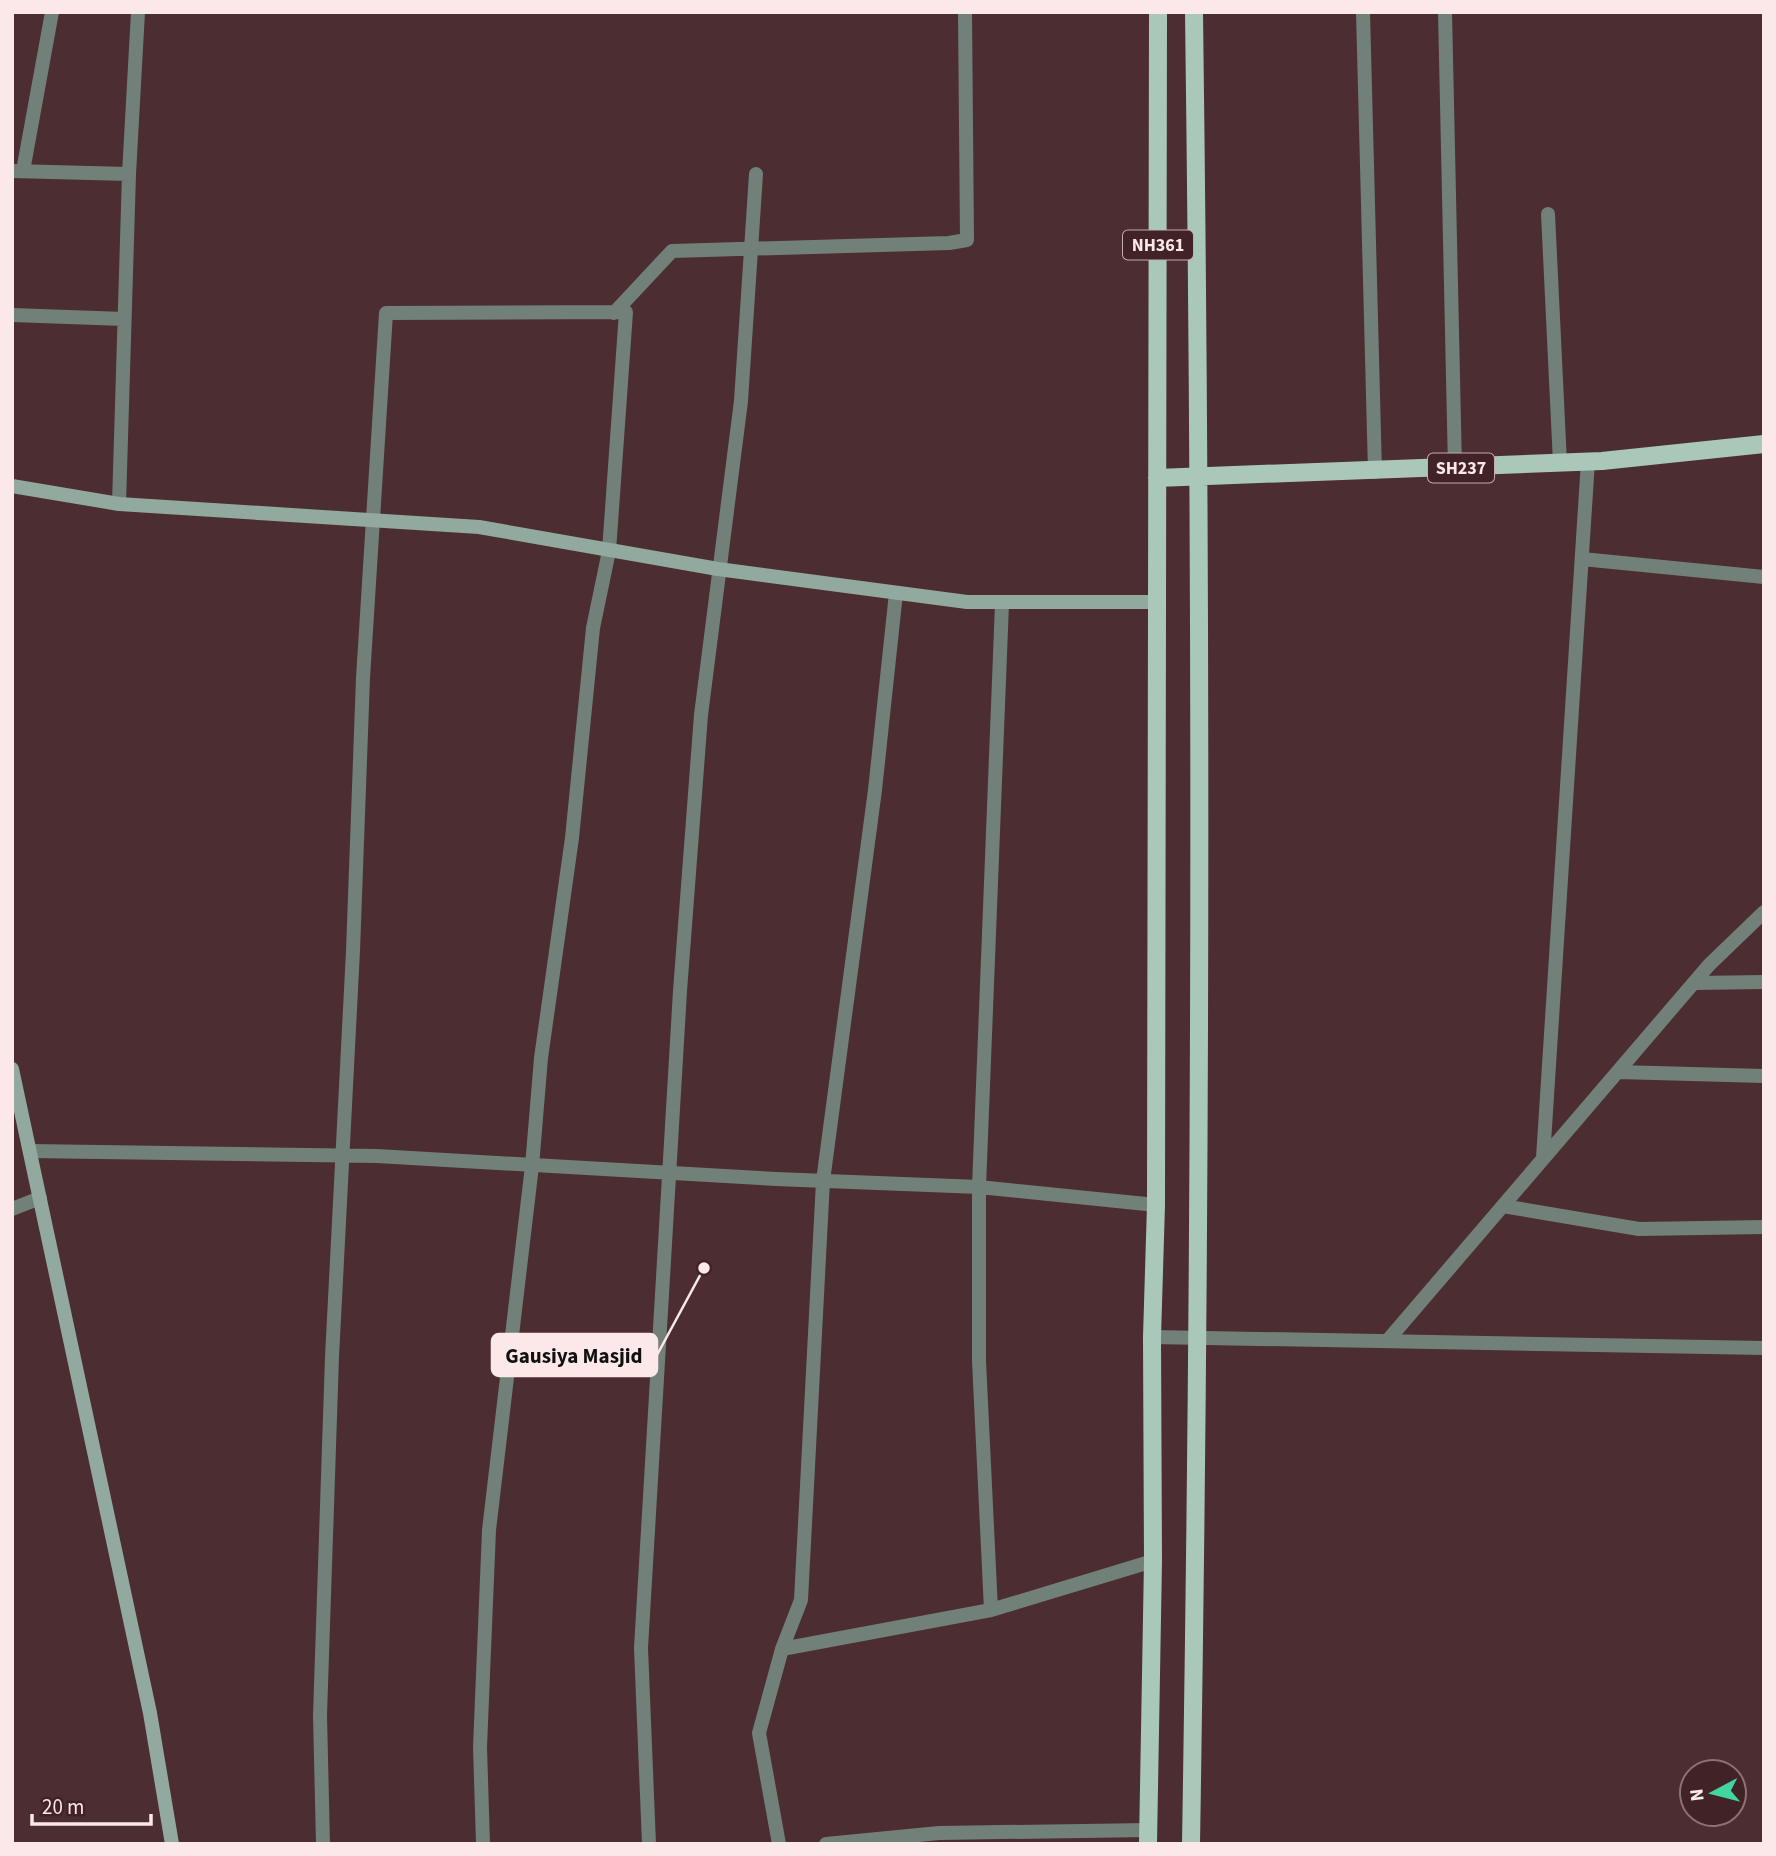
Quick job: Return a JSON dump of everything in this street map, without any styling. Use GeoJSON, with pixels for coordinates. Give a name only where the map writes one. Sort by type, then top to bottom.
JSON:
{"type":"FeatureCollection","features":[{"type":"Feature","properties":{"kind":"main road","name":"NH361"},"geometry":{"type":"LineString","coordinates":[[1157,478],[1158,12]]}},
{"type":"Feature","properties":{"kind":"main road"},"geometry":{"type":"LineString","coordinates":[[1191,1844],[1199,1338],[1200,477],[1194,12]]}},
{"type":"Feature","properties":{"kind":"main road","name":"SH237"},"geometry":{"type":"LineString","coordinates":[[1157,478],[1375,472],[1560,463],[1764,444]]}},
{"type":"Feature","properties":{"kind":"main road"},"geometry":{"type":"LineString","coordinates":[[1148,1837],[1153,1561],[1152,1337],[1156,1205],[1157,478]]}},
{"type":"Feature","properties":{"kind":"main road"},"geometry":{"type":"LineString","coordinates":[[12,486],[119,504],[479,527],[718,569],[1002,604],[1156,601]]}},
{"type":"Feature","properties":{"kind":"main road"},"geometry":{"type":"LineString","coordinates":[[12,1069],[150,1713],[172,1844]]}},
{"type":"Feature","properties":{"kind":"street"},"geometry":{"type":"LineString","coordinates":[[52,12],[18,171],[129,174]]}},
{"type":"Feature","properties":{"kind":"street"},"geometry":{"type":"LineString","coordinates":[[119,504],[129,174],[138,12]]}},
{"type":"Feature","properties":{"kind":"street"},"geometry":{"type":"LineString","coordinates":[[614,313],[671,251],[949,243],[967,240],[965,12]]}},
{"type":"Feature","properties":{"kind":"street"},"geometry":{"type":"LineString","coordinates":[[1363,12],[1375,472]]}},
{"type":"Feature","properties":{"kind":"street"},"geometry":{"type":"LineString","coordinates":[[1445,12],[1455,468]]}},
{"type":"Feature","properties":{"kind":"street"},"geometry":{"type":"LineString","coordinates":[[649,1844],[641,1648],[669,1173],[701,715],[741,401],[756,174]]}},
{"type":"Feature","properties":{"kind":"street"},"geometry":{"type":"LineString","coordinates":[[1548,214],[1560,463]]}},
{"type":"Feature","properties":{"kind":"street"},"geometry":{"type":"LineString","coordinates":[[323,1844],[320,1715],[342,1156],[363,678],[386,313],[626,312],[609,551],[593,628],[572,838],[541,1058],[532,1166],[489,1530],[480,1747],[483,1844]]}},
{"type":"Feature","properties":{"kind":"street"},"geometry":{"type":"LineString","coordinates":[[12,315],[124,319]]}},
{"type":"Feature","properties":{"kind":"street"},"geometry":{"type":"LineString","coordinates":[[1544,1158],[1588,461]]}},
{"type":"Feature","properties":{"kind":"street"},"geometry":{"type":"LineString","coordinates":[[1582,559],[1764,577]]}},
{"type":"Feature","properties":{"kind":"street"},"geometry":{"type":"LineString","coordinates":[[779,1844],[759,1733],[782,1648],[801,1600],[823,1181],[876,790],[896,593]]}},
{"type":"Feature","properties":{"kind":"street"},"geometry":{"type":"LineString","coordinates":[[991,1610],[979,1361],[979,1187],[1002,604]]}},
{"type":"Feature","properties":{"kind":"street"},"geometry":{"type":"LineString","coordinates":[[1388,1340],[1694,983],[1764,912]]}},
{"type":"Feature","properties":{"kind":"street"},"geometry":{"type":"LineString","coordinates":[[1694,983],[1764,982]]}},
{"type":"Feature","properties":{"kind":"street"},"geometry":{"type":"LineString","coordinates":[[1618,1072],[1764,1076]]}},
{"type":"Feature","properties":{"kind":"street"},"geometry":{"type":"LineString","coordinates":[[30,1150],[342,1156],[979,1187],[1156,1205]]}},
{"type":"Feature","properties":{"kind":"street"},"geometry":{"type":"LineString","coordinates":[[12,1209],[40,1198]]}},
{"type":"Feature","properties":{"kind":"street"},"geometry":{"type":"LineString","coordinates":[[1503,1206],[1639,1229],[1764,1227]]}},
{"type":"Feature","properties":{"kind":"street"},"geometry":{"type":"LineString","coordinates":[[1152,1337],[1764,1348]]}},
{"type":"Feature","properties":{"kind":"street"},"geometry":{"type":"LineString","coordinates":[[782,1648],[991,1610],[1153,1561]]}},
{"type":"Feature","properties":{"kind":"street"},"geometry":{"type":"LineString","coordinates":[[826,1844],[939,1833],[1148,1837]]}},
{"type":"Feature","properties":{"kind":"place","name":"Gausiya Masjid"},"geometry":{"type":"Point","coordinates":[704,1268]}}]}
